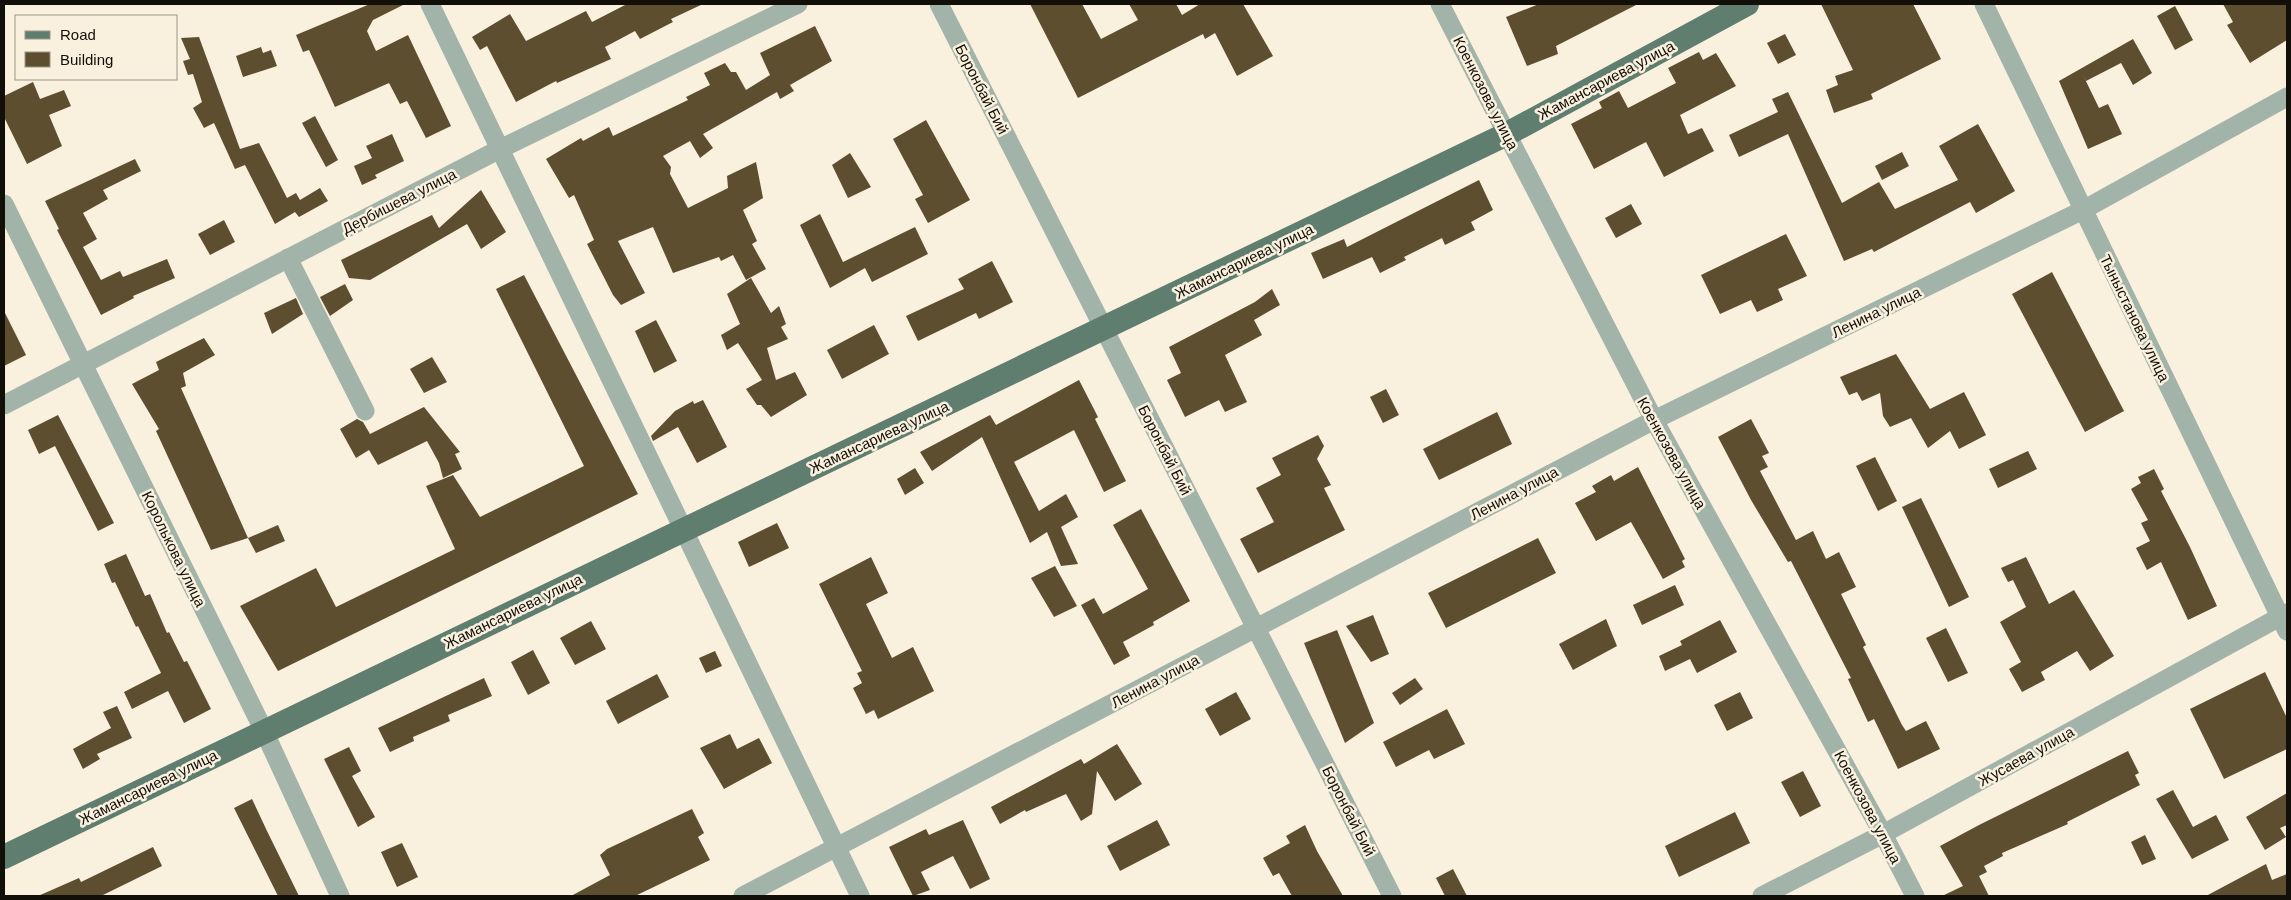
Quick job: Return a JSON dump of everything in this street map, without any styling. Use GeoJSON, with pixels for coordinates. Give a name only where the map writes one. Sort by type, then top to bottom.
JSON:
{"type":"FeatureCollection","features":[{"type":"Feature","properties":{"kind":"main road","name":"Жамансариева улица"},"geometry":{"type":"LineString","coordinates":[[4,857],[1507,134],[1748,4]]}},
{"type":"Feature","properties":{"kind":"street"},"geometry":{"type":"LineString","coordinates":[[430,4],[860,896]]}},
{"type":"Feature","properties":{"kind":"street","name":"Дербишева улица"},"geometry":{"type":"LineString","coordinates":[[4,405],[500,149],[798,4]]}},
{"type":"Feature","properties":{"kind":"street","name":"Боронбай Бий"},"geometry":{"type":"LineString","coordinates":[[939,4],[1392,896]]}},
{"type":"Feature","properties":{"kind":"street","name":"Коенкозова улица"},"geometry":{"type":"LineString","coordinates":[[1440,4],[1654,420],[1883,834],[1915,896]]}},
{"type":"Feature","properties":{"kind":"street","name":"Тыныстанова улица"},"geometry":{"type":"LineString","coordinates":[[1984,4],[2285,620]]}},
{"type":"Feature","properties":{"kind":"street","name":"Ленина улица"},"geometry":{"type":"LineString","coordinates":[[743,896],[837,849],[1654,420],[2083,210],[2287,97]]}},
{"type":"Feature","properties":{"kind":"street","name":"Королькова улица"},"geometry":{"type":"LineString","coordinates":[[4,204],[264,731],[340,896]]}},
{"type":"Feature","properties":{"kind":"street"},"geometry":{"type":"LineString","coordinates":[[288,258],[365,411]]}},
{"type":"Feature","properties":{"kind":"street","name":"Жусаева улица"},"geometry":{"type":"LineString","coordinates":[[1762,896],[1883,834],[2285,620]]}},
{"type":"Feature","properties":{"kind":"building"},"geometry":{"type":"Polygon","coordinates":[[[370,4],[405,4],[373,20],[367,31],[376,51],[408,35],[451,126],[426,138],[407,101],[400,104],[389,83],[335,107],[309,50],[303,52],[296,35],[370,4]]]}},
{"type":"Feature","properties":{"kind":"building"},"geometry":{"type":"Polygon","coordinates":[[[627,4],[703,4],[671,19],[673,22],[640,39],[635,31],[605,47],[611,59],[557,83],[556,81],[516,102],[487,46],[480,50],[472,37],[510,14],[526,41],[586,11],[592,22],[627,4]]]}},
{"type":"Feature","properties":{"kind":"building"},"geometry":{"type":"Polygon","coordinates":[[[1030,4],[1082,4],[1101,39],[1138,20],[1129,4],[1176,4],[1182,15],[1200,4],[1243,4],[1273,56],[1237,76],[1215,33],[1205,39],[1203,34],[1078,98],[1030,4]]]}},
{"type":"Feature","properties":{"kind":"building"},"geometry":{"type":"Polygon","coordinates":[[[1539,4],[1638,4],[1556,46],[1558,54],[1527,66],[1506,17],[1539,4]]]}},
{"type":"Feature","properties":{"kind":"building"},"geometry":{"type":"Polygon","coordinates":[[[1821,4],[1913,4],[1941,59],[1871,94],[1873,99],[1834,113],[1826,90],[1838,85],[1835,76],[1853,70],[1821,4]]]}},
{"type":"Feature","properties":{"kind":"building"},"geometry":{"type":"Polygon","coordinates":[[[2223,4],[2287,4],[2287,40],[2250,63],[2227,25],[2233,22],[2223,4]]]}},
{"type":"Feature","properties":{"kind":"building"},"geometry":{"type":"Polygon","coordinates":[[[2175,6],[2193,40],[2175,50],[2157,16],[2175,6]]]}},
{"type":"Feature","properties":{"kind":"building"},"geometry":{"type":"Polygon","coordinates":[[[815,26],[832,61],[790,85],[794,91],[780,99],[777,92],[703,134],[713,148],[700,158],[690,141],[663,156],[671,167],[670,174],[688,208],[728,188],[727,176],[756,162],[763,198],[743,210],[757,241],[752,244],[766,269],[746,280],[733,255],[721,261],[719,257],[673,273],[653,227],[618,241],[645,293],[621,305],[613,295],[587,244],[594,240],[574,195],[569,198],[546,159],[581,138],[583,141],[609,127],[613,136],[688,100],[686,97],[710,85],[704,73],[725,63],[731,72],[736,72],[746,90],[770,75],[760,53],[815,26]]]}},
{"type":"Feature","properties":{"kind":"building"},"geometry":{"type":"Polygon","coordinates":[[[1785,34],[1796,55],[1778,64],[1767,43],[1785,34]]]}},
{"type":"Feature","properties":{"kind":"building"},"geometry":{"type":"Polygon","coordinates":[[[199,37],[240,149],[259,143],[287,198],[296,193],[300,200],[320,188],[328,201],[299,217],[295,212],[275,224],[245,165],[235,169],[214,123],[204,128],[193,108],[202,102],[193,74],[188,75],[183,61],[190,59],[181,38],[199,37]]]}},
{"type":"Feature","properties":{"kind":"building"},"geometry":{"type":"Polygon","coordinates":[[[2133,39],[2152,73],[2133,85],[2121,63],[2086,81],[2082,73],[2099,108],[2108,104],[2122,134],[2088,149],[2059,81],[2133,39]]]}},
{"type":"Feature","properties":{"kind":"building"},"geometry":{"type":"Polygon","coordinates":[[[261,47],[263,53],[271,50],[277,66],[243,77],[236,56],[261,47]]]}},
{"type":"Feature","properties":{"kind":"building"},"geometry":{"type":"Polygon","coordinates":[[[1699,52],[1703,60],[1716,53],[1736,86],[1680,115],[1688,134],[1702,128],[1714,151],[1664,177],[1646,142],[1594,169],[1571,124],[1602,108],[1599,102],[1619,91],[1628,108],[1676,83],[1668,68],[1699,52]]]}},
{"type":"Feature","properties":{"kind":"building"},"geometry":{"type":"Polygon","coordinates":[[[33,82],[40,99],[64,90],[71,106],[49,115],[62,146],[27,164],[4,117],[4,96],[33,82]]]}},
{"type":"Feature","properties":{"kind":"building"},"geometry":{"type":"Polygon","coordinates":[[[1788,92],[1842,203],[1879,182],[1895,209],[1958,180],[1939,146],[1978,124],[2015,191],[1976,213],[1970,202],[1874,252],[1872,249],[1844,261],[1788,134],[1739,157],[1729,135],[1778,112],[1772,99],[1788,92]]]}},
{"type":"Feature","properties":{"kind":"building"},"geometry":{"type":"Polygon","coordinates":[[[315,116],[338,160],[326,167],[302,123],[315,116]]]}},
{"type":"Feature","properties":{"kind":"building"},"geometry":{"type":"Polygon","coordinates":[[[926,120],[970,200],[928,223],[915,199],[923,195],[893,139],[926,120]]]}},
{"type":"Feature","properties":{"kind":"building"},"geometry":{"type":"Polygon","coordinates":[[[392,134],[404,161],[375,175],[377,178],[362,185],[354,166],[372,158],[366,146],[392,134]]]}},
{"type":"Feature","properties":{"kind":"building"},"geometry":{"type":"Polygon","coordinates":[[[1902,152],[1909,166],[1882,180],[1875,166],[1902,152]]]}},
{"type":"Feature","properties":{"kind":"building"},"geometry":{"type":"Polygon","coordinates":[[[850,153],[871,187],[848,198],[832,165],[850,153]]]}},
{"type":"Feature","properties":{"kind":"building"},"geometry":{"type":"Polygon","coordinates":[[[135,159],[141,171],[103,190],[108,199],[83,213],[97,239],[83,247],[101,280],[120,271],[123,277],[167,259],[175,278],[133,296],[134,298],[101,315],[57,230],[59,229],[45,201],[135,159]]]}},
{"type":"Feature","properties":{"kind":"building"},"geometry":{"type":"Polygon","coordinates":[[[1479,180],[1493,210],[1471,222],[1475,230],[1445,245],[1442,238],[1404,257],[1406,260],[1380,273],[1372,257],[1323,279],[1311,253],[1344,239],[1347,247],[1479,180]]]}},
{"type":"Feature","properties":{"kind":"building"},"geometry":{"type":"Polygon","coordinates":[[[481,190],[506,232],[481,249],[467,224],[370,280],[349,278],[341,260],[432,215],[439,228],[481,190]]]}},
{"type":"Feature","properties":{"kind":"building"},"geometry":{"type":"Polygon","coordinates":[[[1631,204],[1642,224],[1616,238],[1605,218],[1631,204]]]}},
{"type":"Feature","properties":{"kind":"building"},"geometry":{"type":"Polygon","coordinates":[[[820,214],[843,262],[915,227],[928,254],[872,282],[865,268],[830,288],[800,225],[820,214]]]}},
{"type":"Feature","properties":{"kind":"building"},"geometry":{"type":"Polygon","coordinates":[[[224,220],[235,242],[210,255],[198,234],[224,220]]]}},
{"type":"Feature","properties":{"kind":"building"},"geometry":{"type":"Polygon","coordinates":[[[1786,234],[1807,276],[1778,289],[1783,300],[1757,312],[1751,300],[1720,314],[1701,275],[1786,234]]]}},
{"type":"Feature","properties":{"kind":"building"},"geometry":{"type":"Polygon","coordinates":[[[992,261],[1013,302],[979,319],[976,313],[918,341],[906,316],[964,289],[958,279],[992,261]]]}},
{"type":"Feature","properties":{"kind":"building"},"geometry":{"type":"Polygon","coordinates":[[[2052,272],[2124,411],[2085,432],[2012,294],[2052,272]]]}},
{"type":"Feature","properties":{"kind":"building"},"geometry":{"type":"Polygon","coordinates":[[[524,275],[638,494],[278,671],[240,606],[316,568],[336,607],[455,549],[426,486],[453,475],[480,517],[584,466],[496,289],[524,275]]]}},
{"type":"Feature","properties":{"kind":"building"},"geometry":{"type":"Polygon","coordinates":[[[751,278],[771,313],[779,306],[786,324],[781,327],[788,339],[767,348],[776,380],[795,372],[807,395],[771,417],[761,405],[757,405],[746,389],[762,380],[738,343],[727,350],[721,335],[740,324],[727,294],[751,278]]]}},
{"type":"Feature","properties":{"kind":"building"},"geometry":{"type":"Polygon","coordinates":[[[345,284],[353,300],[330,316],[320,297],[345,284]]]}},
{"type":"Feature","properties":{"kind":"building"},"geometry":{"type":"Polygon","coordinates":[[[1272,289],[1280,305],[1254,320],[1262,335],[1225,355],[1247,402],[1225,412],[1219,400],[1185,417],[1167,380],[1181,373],[1169,347],[1255,302],[1272,289]]]}},
{"type":"Feature","properties":{"kind":"building"},"geometry":{"type":"Polygon","coordinates":[[[296,298],[303,314],[272,334],[264,313],[296,298]]]}},
{"type":"Feature","properties":{"kind":"building"},"geometry":{"type":"Polygon","coordinates":[[[4,311],[26,355],[4,366],[4,311]]]}},
{"type":"Feature","properties":{"kind":"building"},"geometry":{"type":"Polygon","coordinates":[[[656,320],[677,361],[654,373],[635,331],[656,320]]]}},
{"type":"Feature","properties":{"kind":"building"},"geometry":{"type":"Polygon","coordinates":[[[874,325],[889,354],[842,379],[827,350],[874,325]]]}},
{"type":"Feature","properties":{"kind":"building"},"geometry":{"type":"Polygon","coordinates":[[[204,338],[215,355],[183,373],[186,386],[181,388],[248,538],[211,550],[156,431],[159,429],[132,384],[159,370],[156,362],[204,338]]]}},
{"type":"Feature","properties":{"kind":"building"},"geometry":{"type":"Polygon","coordinates":[[[1896,354],[1930,409],[1964,392],[1986,435],[1959,449],[1950,431],[1928,448],[1911,418],[1890,427],[1883,416],[1880,393],[1862,401],[1857,392],[1849,395],[1840,377],[1896,354]]]}},
{"type":"Feature","properties":{"kind":"building"},"geometry":{"type":"Polygon","coordinates":[[[432,357],[447,382],[424,393],[410,369],[432,357]]]}},
{"type":"Feature","properties":{"kind":"building"},"geometry":{"type":"Polygon","coordinates":[[[1079,380],[1098,417],[1095,419],[1126,481],[1104,492],[1074,430],[1014,462],[1039,511],[1066,494],[1078,517],[1061,527],[1078,564],[1061,566],[1047,532],[1030,543],[982,437],[932,471],[920,452],[990,415],[996,425],[1079,380]]]}},
{"type":"Feature","properties":{"kind":"building"},"geometry":{"type":"Polygon","coordinates":[[[1386,389],[1399,415],[1383,423],[1370,397],[1386,389]]]}},
{"type":"Feature","properties":{"kind":"building"},"geometry":{"type":"Polygon","coordinates":[[[703,400],[727,447],[697,463],[678,427],[653,441],[651,436],[675,411],[693,401],[694,404],[703,400]]]}},
{"type":"Feature","properties":{"kind":"building"},"geometry":{"type":"Polygon","coordinates":[[[424,407],[460,452],[455,454],[462,469],[443,478],[439,463],[427,441],[378,465],[369,450],[356,458],[340,429],[357,419],[363,422],[370,434],[424,407]]]}},
{"type":"Feature","properties":{"kind":"building"},"geometry":{"type":"Polygon","coordinates":[[[1497,412],[1512,444],[1439,480],[1423,449],[1497,412]]]}},
{"type":"Feature","properties":{"kind":"building"},"geometry":{"type":"Polygon","coordinates":[[[58,415],[114,523],[98,531],[55,446],[39,454],[28,430],[58,415]]]}},
{"type":"Feature","properties":{"kind":"building"},"geometry":{"type":"Polygon","coordinates":[[[1751,419],[1769,453],[1762,456],[1768,467],[1760,471],[1796,540],[1813,531],[1826,559],[1839,552],[1856,587],[1841,594],[1866,645],[1863,647],[1902,725],[1906,731],[1926,721],[1940,749],[1898,769],[1874,719],[1868,722],[1848,679],[1851,678],[1791,561],[1788,562],[1751,500],[1718,437],[1751,419]]]}},
{"type":"Feature","properties":{"kind":"building"},"geometry":{"type":"Polygon","coordinates":[[[1318,435],[1324,446],[1317,459],[1331,485],[1324,488],[1345,530],[1258,573],[1240,539],[1274,522],[1256,488],[1281,475],[1272,458],[1318,435]]]}},
{"type":"Feature","properties":{"kind":"building"},"geometry":{"type":"Polygon","coordinates":[[[2028,451],[2037,469],[1998,488],[1989,469],[2028,451]]]}},
{"type":"Feature","properties":{"kind":"building"},"geometry":{"type":"Polygon","coordinates":[[[1875,457],[1897,501],[1878,511],[1856,466],[1875,457]]]}},
{"type":"Feature","properties":{"kind":"building"},"geometry":{"type":"Polygon","coordinates":[[[1638,467],[1685,559],[1682,561],[1685,567],[1663,579],[1631,522],[1596,541],[1575,503],[1596,492],[1592,486],[1611,475],[1614,481],[1638,467]]]}},
{"type":"Feature","properties":{"kind":"building"},"geometry":{"type":"Polygon","coordinates":[[[915,468],[924,483],[905,495],[897,479],[915,468]]]}},
{"type":"Feature","properties":{"kind":"building"},"geometry":{"type":"Polygon","coordinates":[[[2154,469],[2164,489],[2161,491],[2190,547],[2217,606],[2188,620],[2161,562],[2147,570],[2136,548],[2150,541],[2141,523],[2148,520],[2131,489],[2141,483],[2138,477],[2154,469]]]}},
{"type":"Feature","properties":{"kind":"building"},"geometry":{"type":"Polygon","coordinates":[[[1921,498],[1969,597],[1949,607],[1902,507],[1921,498]]]}},
{"type":"Feature","properties":{"kind":"building"},"geometry":{"type":"Polygon","coordinates":[[[1141,509],[1190,601],[1153,622],[1154,625],[1123,642],[1130,656],[1114,665],[1081,605],[1094,598],[1103,614],[1148,589],[1113,525],[1141,509]]]}},
{"type":"Feature","properties":{"kind":"building"},"geometry":{"type":"Polygon","coordinates":[[[777,523],[789,548],[749,567],[738,542],[777,523]]]}},
{"type":"Feature","properties":{"kind":"building"},"geometry":{"type":"Polygon","coordinates":[[[278,525],[285,541],[256,553],[248,538],[278,525]]]}},
{"type":"Feature","properties":{"kind":"building"},"geometry":{"type":"Polygon","coordinates":[[[1538,538],[1556,573],[1446,628],[1428,593],[1538,538]]]}},
{"type":"Feature","properties":{"kind":"building"},"geometry":{"type":"Polygon","coordinates":[[[126,554],[145,596],[150,594],[167,633],[169,632],[184,662],[187,661],[211,709],[184,723],[168,691],[132,709],[124,692],[161,673],[138,626],[136,627],[115,582],[112,583],[104,564],[126,554]]]}},
{"type":"Feature","properties":{"kind":"building"},"geometry":{"type":"Polygon","coordinates":[[[871,557],[888,593],[866,604],[892,658],[913,647],[934,691],[878,719],[874,710],[866,714],[853,688],[862,683],[857,673],[862,671],[819,584],[871,557]]]}},
{"type":"Feature","properties":{"kind":"building"},"geometry":{"type":"Polygon","coordinates":[[[2026,557],[2049,604],[2074,590],[2114,656],[2090,671],[2077,651],[2041,672],[2045,680],[2022,692],[2009,669],[2021,662],[2000,622],[2026,607],[2013,580],[2008,582],[2001,568],[2026,557]]]}},
{"type":"Feature","properties":{"kind":"building"},"geometry":{"type":"Polygon","coordinates":[[[1055,566],[1077,606],[1054,617],[1031,578],[1055,566]]]}},
{"type":"Feature","properties":{"kind":"building"},"geometry":{"type":"Polygon","coordinates":[[[1675,585],[1684,605],[1642,625],[1633,605],[1675,585]]]}},
{"type":"Feature","properties":{"kind":"building"},"geometry":{"type":"Polygon","coordinates":[[[1373,615],[1389,654],[1371,662],[1346,626],[1373,615]]]}},
{"type":"Feature","properties":{"kind":"building"},"geometry":{"type":"Polygon","coordinates":[[[1606,619],[1617,646],[1573,670],[1559,644],[1606,619]]]}},
{"type":"Feature","properties":{"kind":"building"},"geometry":{"type":"Polygon","coordinates":[[[1720,620],[1737,652],[1697,673],[1690,659],[1665,671],[1659,656],[1682,645],[1680,641],[1720,620]]]}},
{"type":"Feature","properties":{"kind":"building"},"geometry":{"type":"Polygon","coordinates":[[[591,621],[606,649],[575,665],[560,638],[591,621]]]}},
{"type":"Feature","properties":{"kind":"building"},"geometry":{"type":"Polygon","coordinates":[[[1946,628],[1968,673],[1948,682],[1926,638],[1946,628]]]}},
{"type":"Feature","properties":{"kind":"building"},"geometry":{"type":"Polygon","coordinates":[[[1337,630],[1374,723],[1345,743],[1304,643],[1337,630]]]}},
{"type":"Feature","properties":{"kind":"building"},"geometry":{"type":"Polygon","coordinates":[[[533,650],[550,683],[528,695],[511,662],[533,650]]]}},
{"type":"Feature","properties":{"kind":"building"},"geometry":{"type":"Polygon","coordinates":[[[715,651],[722,666],[706,673],[699,658],[715,651]]]}},
{"type":"Feature","properties":{"kind":"building"},"geometry":{"type":"Polygon","coordinates":[[[2265,672],[2287,718],[2287,749],[2224,779],[2190,709],[2265,672]]]}},
{"type":"Feature","properties":{"kind":"building"},"geometry":{"type":"Polygon","coordinates":[[[657,674],[669,697],[618,724],[606,701],[657,674]]]}},
{"type":"Feature","properties":{"kind":"building"},"geometry":{"type":"Polygon","coordinates":[[[484,678],[492,696],[448,715],[450,721],[413,737],[414,741],[390,752],[378,728],[484,678]]]}},
{"type":"Feature","properties":{"kind":"building"},"geometry":{"type":"Polygon","coordinates":[[[1415,678],[1423,689],[1400,705],[1392,693],[1415,678]]]}},
{"type":"Feature","properties":{"kind":"building"},"geometry":{"type":"Polygon","coordinates":[[[1236,692],[1251,719],[1220,736],[1205,709],[1236,692]]]}},
{"type":"Feature","properties":{"kind":"building"},"geometry":{"type":"Polygon","coordinates":[[[1740,692],[1753,718],[1727,731],[1714,705],[1740,692]]]}},
{"type":"Feature","properties":{"kind":"building"},"geometry":{"type":"Polygon","coordinates":[[[117,706],[132,738],[97,754],[100,759],[83,769],[73,749],[111,728],[103,712],[117,706]]]}},
{"type":"Feature","properties":{"kind":"building"},"geometry":{"type":"Polygon","coordinates":[[[1447,709],[1465,744],[1434,759],[1429,750],[1396,767],[1383,742],[1447,709]]]}},
{"type":"Feature","properties":{"kind":"building"},"geometry":{"type":"Polygon","coordinates":[[[730,734],[737,749],[759,738],[772,763],[724,789],[700,748],[730,734]]]}},
{"type":"Feature","properties":{"kind":"building"},"geometry":{"type":"Polygon","coordinates":[[[1117,744],[1142,784],[1115,801],[1097,771],[1092,814],[1081,821],[1066,794],[1026,812],[1025,810],[1000,824],[991,807],[1081,759],[1084,764],[1117,744]]]}},
{"type":"Feature","properties":{"kind":"building"},"geometry":{"type":"Polygon","coordinates":[[[349,747],[361,771],[352,776],[375,817],[358,827],[324,759],[349,747]]]}},
{"type":"Feature","properties":{"kind":"building"},"geometry":{"type":"Polygon","coordinates":[[[2128,751],[2139,773],[2135,775],[2140,785],[2067,822],[2068,824],[2002,853],[2003,856],[1984,866],[1987,872],[1979,876],[1989,896],[1942,896],[1963,886],[1940,846],[2128,751]]]}},
{"type":"Feature","properties":{"kind":"building"},"geometry":{"type":"Polygon","coordinates":[[[1803,771],[1821,806],[1800,817],[1781,782],[1803,771]]]}},
{"type":"Feature","properties":{"kind":"building"},"geometry":{"type":"Polygon","coordinates":[[[2173,790],[2193,827],[2216,815],[2229,840],[2192,859],[2156,799],[2173,790]]]}},
{"type":"Feature","properties":{"kind":"building"},"geometry":{"type":"Polygon","coordinates":[[[2287,793],[2287,825],[2280,828],[2286,837],[2265,850],[2246,817],[2287,793]]]}},
{"type":"Feature","properties":{"kind":"building"},"geometry":{"type":"Polygon","coordinates":[[[252,799],[299,896],[278,896],[234,808],[252,799]]]}},
{"type":"Feature","properties":{"kind":"building"},"geometry":{"type":"Polygon","coordinates":[[[692,809],[704,833],[698,837],[710,860],[635,896],[571,896],[610,875],[600,855],[607,849],[692,809]]]}},
{"type":"Feature","properties":{"kind":"building"},"geometry":{"type":"Polygon","coordinates":[[[1735,812],[1750,843],[1679,877],[1665,846],[1735,812]]]}},
{"type":"Feature","properties":{"kind":"building"},"geometry":{"type":"Polygon","coordinates":[[[963,820],[990,879],[970,889],[953,856],[921,872],[930,890],[913,896],[889,847],[926,829],[929,835],[963,820]]]}},
{"type":"Feature","properties":{"kind":"building"},"geometry":{"type":"Polygon","coordinates":[[[1157,820],[1170,845],[1120,871],[1107,846],[1157,820]]]}},
{"type":"Feature","properties":{"kind":"building"},"geometry":{"type":"Polygon","coordinates":[[[1305,825],[1317,851],[1343,896],[1292,896],[1279,873],[1273,876],[1263,858],[1290,843],[1286,836],[1305,825]]]}},
{"type":"Feature","properties":{"kind":"building"},"geometry":{"type":"Polygon","coordinates":[[[2145,835],[2156,859],[2142,865],[2131,842],[2145,835]]]}},
{"type":"Feature","properties":{"kind":"building"},"geometry":{"type":"Polygon","coordinates":[[[402,843],[418,877],[397,887],[381,852],[402,843]]]}},
{"type":"Feature","properties":{"kind":"building"},"geometry":{"type":"Polygon","coordinates":[[[153,847],[162,866],[101,896],[38,896],[79,878],[81,882],[153,847]]]}},
{"type":"Feature","properties":{"kind":"building"},"geometry":{"type":"Polygon","coordinates":[[[2266,864],[2272,880],[2287,874],[2287,896],[2206,896],[2266,864]]]}},
{"type":"Feature","properties":{"kind":"building"},"geometry":{"type":"Polygon","coordinates":[[[1453,869],[1467,896],[1445,896],[1436,878],[1453,869]]]}}]}
